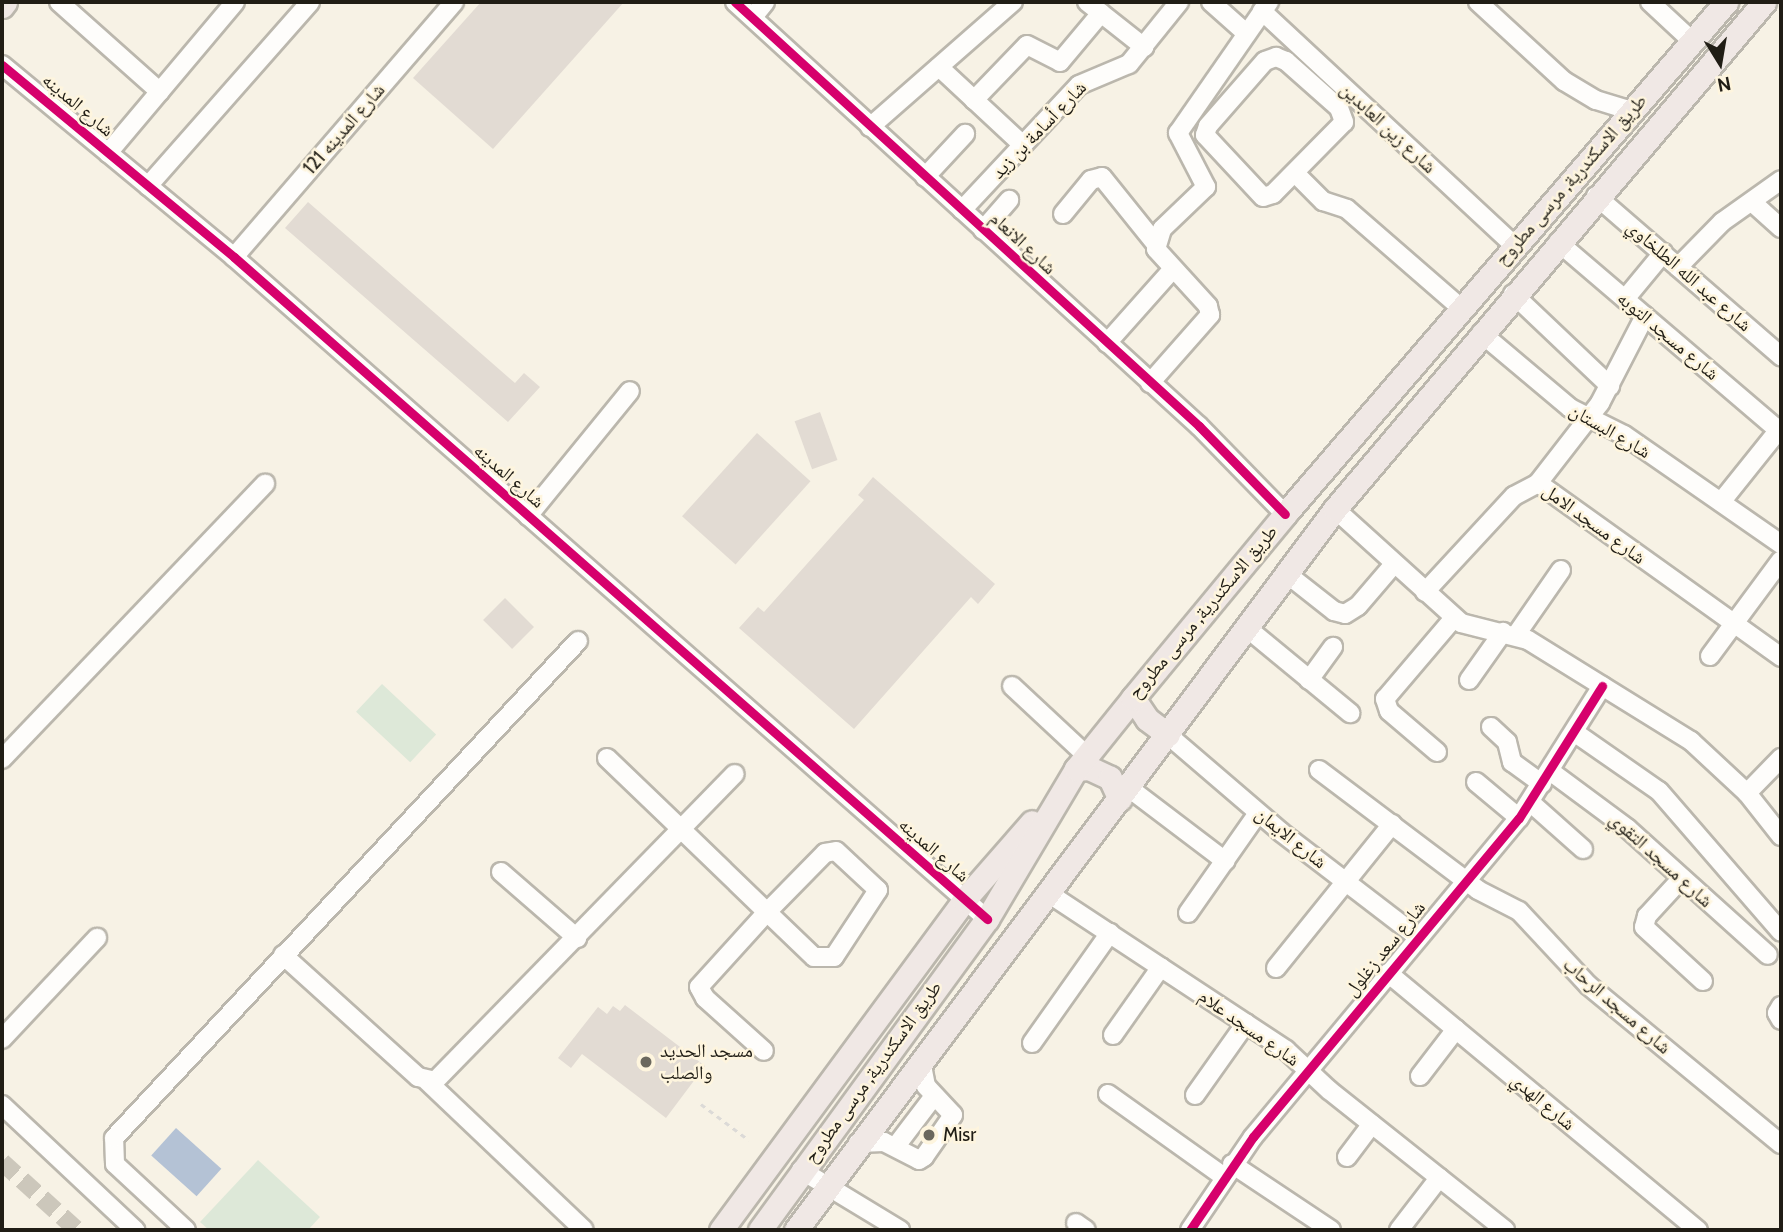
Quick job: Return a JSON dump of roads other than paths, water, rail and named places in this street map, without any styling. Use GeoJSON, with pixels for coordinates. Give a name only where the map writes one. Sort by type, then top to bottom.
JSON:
{"type":"FeatureCollection","features":[{"type":"Feature","properties":{"kind":"main road","name":"طريق الاسكندرية, مرسى مطروح"},"geometry":{"type":"LineString","coordinates":[[760,1230],[801,1170],[986,919],[1082,762],[1285,513],[1726,2]]}},
{"type":"Feature","properties":{"kind":"main road","name":"طريق الاسكندرية, مرسى مطروح"},"geometry":{"type":"LineString","coordinates":[[796,1230],[858,1143],[1124,794],[1335,509],[1513,294],[1764,2]]}},
{"type":"Feature","properties":{"kind":"main road"},"geometry":{"type":"LineString","coordinates":[[1133,698],[1147,719],[1168,735]]}},
{"type":"Feature","properties":{"kind":"main road"},"geometry":{"type":"LineString","coordinates":[[1082,762],[1110,778],[1124,794]]}},
{"type":"Feature","properties":{"kind":"main road"},"geometry":{"type":"LineString","coordinates":[[721,1230],[964,900],[1060,796]]}},
{"type":"Feature","properties":{"kind":"street"},"geometry":{"type":"LineString","coordinates":[[59,2],[160,92]]}},
{"type":"Feature","properties":{"kind":"street"},"geometry":{"type":"LineString","coordinates":[[108,153],[235,2]]}},
{"type":"Feature","properties":{"kind":"street"},"geometry":{"type":"LineString","coordinates":[[149,186],[310,2]]}},
{"type":"Feature","properties":{"kind":"street","name":"شارع المدينه 121"},"geometry":{"type":"LineString","coordinates":[[234,257],[454,2]]}},
{"type":"Feature","properties":{"kind":"street","name":"شارع الانعام"},"geometry":{"type":"LineString","coordinates":[[734,2],[1150,383],[1285,513]]}},
{"type":"Feature","properties":{"kind":"street"},"geometry":{"type":"LineString","coordinates":[[753,17],[765,2]]}},
{"type":"Feature","properties":{"kind":"street"},"geometry":{"type":"LineString","coordinates":[[870,127],[1013,2]]}},
{"type":"Feature","properties":{"kind":"street","name":"شارع أسامة بن زيد"},"geometry":{"type":"LineString","coordinates":[[962,210],[1079,85],[1095,74],[1122,69],[1144,47],[1179,2]]}},
{"type":"Feature","properties":{"kind":"street"},"geometry":{"type":"LineString","coordinates":[[1211,2],[1246,33]]}},
{"type":"Feature","properties":{"kind":"street"},"geometry":{"type":"LineString","coordinates":[[1478,2],[1564,82],[1596,100],[1631,111]]}},
{"type":"Feature","properties":{"kind":"street"},"geometry":{"type":"LineString","coordinates":[[1650,2],[1691,40]]}},
{"type":"Feature","properties":{"kind":"street"},"geometry":{"type":"LineString","coordinates":[[1155,243],[1163,229],[1205,192],[1206,184],[1178,134],[1266,6]]}},
{"type":"Feature","properties":{"kind":"street","name":"شارع زين العابدين"},"geometry":{"type":"LineString","coordinates":[[1266,6],[1515,246]]}},
{"type":"Feature","properties":{"kind":"street"},"geometry":{"type":"LineString","coordinates":[[974,100],[1027,45],[1060,62],[1094,7],[1144,47]]}},
{"type":"Feature","properties":{"kind":"street"},"geometry":{"type":"LineString","coordinates":[[1276,57],[1295,68],[1344,116],[1341,126],[1295,173],[1273,194],[1259,195],[1205,135],[1265,61],[1276,57]]}},
{"type":"Feature","properties":{"kind":"street","name":"شارع المدينه"},"geometry":{"type":"LineString","coordinates":[[2,65],[234,257],[986,919]]}},
{"type":"Feature","properties":{"kind":"street"},"geometry":{"type":"LineString","coordinates":[[939,67],[1023,145]]}},
{"type":"Feature","properties":{"kind":"street"},"geometry":{"type":"LineString","coordinates":[[925,177],[965,134]]}},
{"type":"Feature","properties":{"kind":"street"},"geometry":{"type":"LineString","coordinates":[[1295,173],[1323,201],[1347,209],[1461,308]]}},
{"type":"Feature","properties":{"kind":"street"},"geometry":{"type":"LineString","coordinates":[[1063,214],[1091,180],[1102,177],[1155,243],[1158,256],[1208,306],[1210,315],[1150,383]]}},
{"type":"Feature","properties":{"kind":"street"},"geometry":{"type":"LineString","coordinates":[[1678,267],[1722,222],[1781,183]]}},
{"type":"Feature","properties":{"kind":"street","name":"شارع عبد الله الطلخاوي"},"geometry":{"type":"LineString","coordinates":[[1596,196],[1678,267],[1778,347]]}},
{"type":"Feature","properties":{"kind":"street"},"geometry":{"type":"LineString","coordinates":[[983,230],[1009,200]]}},
{"type":"Feature","properties":{"kind":"street"},"geometry":{"type":"LineString","coordinates":[[1752,202],[1781,228]]}},
{"type":"Feature","properties":{"kind":"street","name":"شارع مسجد التوبه"},"geometry":{"type":"LineString","coordinates":[[1558,242],[1780,429]]}},
{"type":"Feature","properties":{"kind":"street"},"geometry":{"type":"LineString","coordinates":[[1625,299],[1662,253]]}},
{"type":"Feature","properties":{"kind":"street"},"geometry":{"type":"LineString","coordinates":[[1107,344],[1172,270]]}},
{"type":"Feature","properties":{"kind":"street"},"geometry":{"type":"LineString","coordinates":[[1513,294],[1610,386]]}},
{"type":"Feature","properties":{"kind":"street"},"geometry":{"type":"LineString","coordinates":[[1538,483],[1610,386],[1645,316]]}},
{"type":"Feature","properties":{"kind":"street","name":"شارع البستان"},"geometry":{"type":"LineString","coordinates":[[1481,333],[1561,402],[1624,435],[1781,544]]}},
{"type":"Feature","properties":{"kind":"street"},"geometry":{"type":"LineString","coordinates":[[528,516],[630,391]]}},
{"type":"Feature","properties":{"kind":"street"},"geometry":{"type":"LineString","coordinates":[[1721,502],[1780,429]]}},
{"type":"Feature","properties":{"kind":"street","name":"شارع مسجد الامل"},"geometry":{"type":"LineString","coordinates":[[1425,592],[1514,495],[1538,483],[1781,657]]}},
{"type":"Feature","properties":{"kind":"street"},"geometry":{"type":"LineString","coordinates":[[2,759],[265,484]]}},
{"type":"Feature","properties":{"kind":"street"},"geometry":{"type":"LineString","coordinates":[[1335,509],[1454,618],[1475,629],[1510,634],[1691,741],[1747,793],[1781,836]]}},
{"type":"Feature","properties":{"kind":"street"},"geometry":{"type":"LineString","coordinates":[[1710,656],[1781,560]]}},
{"type":"Feature","properties":{"kind":"street"},"geometry":{"type":"LineString","coordinates":[[1287,574],[1345,614],[1358,606],[1394,564]]}},
{"type":"Feature","properties":{"kind":"street"},"geometry":{"type":"LineString","coordinates":[[1469,680],[1561,570]]}},
{"type":"Feature","properties":{"kind":"street"},"geometry":{"type":"LineString","coordinates":[[1437,752],[1389,711],[1385,699],[1454,618]]}},
{"type":"Feature","properties":{"kind":"street"},"geometry":{"type":"LineString","coordinates":[[1247,628],[1350,713]]}},
{"type":"Feature","properties":{"kind":"street"},"geometry":{"type":"LineString","coordinates":[[187,1230],[115,1164],[114,1138],[578,641]]}},
{"type":"Feature","properties":{"kind":"street"},"geometry":{"type":"LineString","coordinates":[[1309,680],[1333,647]]}},
{"type":"Feature","properties":{"kind":"street"},"geometry":{"type":"LineString","coordinates":[[1012,686],[1082,762]]}},
{"type":"Feature","properties":{"kind":"street","name":"شارع سعد زغلول"},"geometry":{"type":"LineString","coordinates":[[1190,1230],[1228,1170],[1388,973],[1519,818],[1602,686]]}},
{"type":"Feature","properties":{"kind":"street","name":"شارع مسجد التقوي"},"geometry":{"type":"LineString","coordinates":[[1491,727],[1507,742],[1512,762],[1603,808],[1768,955]]}},
{"type":"Feature","properties":{"kind":"street"},"geometry":{"type":"LineString","coordinates":[[1574,732],[1659,791],[1781,932]]}},
{"type":"Feature","properties":{"kind":"street","name":"شارع الايمان"},"geometry":{"type":"LineString","coordinates":[[1168,735],[1258,813],[1418,937]]}},
{"type":"Feature","properties":{"kind":"street"},"geometry":{"type":"LineString","coordinates":[[607,758],[767,912],[814,957],[828,960],[878,890],[831,850],[767,912],[699,987],[705,998],[764,1051]]}},
{"type":"Feature","properties":{"kind":"street"},"geometry":{"type":"LineString","coordinates":[[1747,793],[1781,758]]}},
{"type":"Feature","properties":{"kind":"street","name":"شارع مسجد الرحاب"},"geometry":{"type":"LineString","coordinates":[[1319,769],[1465,880],[1519,911],[1588,985],[1781,1144]]}},
{"type":"Feature","properties":{"kind":"street"},"geometry":{"type":"LineString","coordinates":[[427,1081],[446,1075],[736,774]]}},
{"type":"Feature","properties":{"kind":"street"},"geometry":{"type":"LineString","coordinates":[[1476,782],[1519,818]]}},
{"type":"Feature","properties":{"kind":"street"},"geometry":{"type":"LineString","coordinates":[[1124,794],[1224,861]]}},
{"type":"Feature","properties":{"kind":"street"},"geometry":{"type":"LineString","coordinates":[[1530,802],[1583,849]]}},
{"type":"Feature","properties":{"kind":"street"},"geometry":{"type":"LineString","coordinates":[[1188,913],[1258,813]]}},
{"type":"Feature","properties":{"kind":"street"},"geometry":{"type":"LineString","coordinates":[[1276,968],[1392,824]]}},
{"type":"Feature","properties":{"kind":"street"},"geometry":{"type":"LineString","coordinates":[[501,872],[577,939]]}},
{"type":"Feature","properties":{"kind":"street"},"geometry":{"type":"LineString","coordinates":[[1682,878],[1650,912],[1644,927],[1703,981]]}},
{"type":"Feature","properties":{"kind":"street","name":"شارع مسجد علام"},"geometry":{"type":"LineString","coordinates":[[1048,893],[1246,1023],[1505,1230]]}},
{"type":"Feature","properties":{"kind":"street"},"geometry":{"type":"LineString","coordinates":[[1032,1044],[1110,933]]}},
{"type":"Feature","properties":{"kind":"street"},"geometry":{"type":"LineString","coordinates":[[2,1039],[97,938]]}},
{"type":"Feature","properties":{"kind":"street"},"geometry":{"type":"LineString","coordinates":[[283,956],[427,1081],[584,1230]]}},
{"type":"Feature","properties":{"kind":"street"},"geometry":{"type":"LineString","coordinates":[[1113,1035],[1161,967]]}},
{"type":"Feature","properties":{"kind":"street","name":"شارع الهدي"},"geometry":{"type":"LineString","coordinates":[[1388,973],[1698,1230]]}},
{"type":"Feature","properties":{"kind":"street"},"geometry":{"type":"LineString","coordinates":[[1195,1094],[1246,1023]]}},
{"type":"Feature","properties":{"kind":"street"},"geometry":{"type":"LineString","coordinates":[[1420,1076],[1456,1029]]}},
{"type":"Feature","properties":{"kind":"street"},"geometry":{"type":"LineString","coordinates":[[858,1143],[896,1146],[919,1160],[923,1157],[953,1115],[926,1086],[921,1060]]}},
{"type":"Feature","properties":{"kind":"street"},"geometry":{"type":"LineString","coordinates":[[1108,1094],[1228,1170],[1331,1230]]}},
{"type":"Feature","properties":{"kind":"street"},"geometry":{"type":"LineString","coordinates":[[896,1146],[934,1096]]}},
{"type":"Feature","properties":{"kind":"street"},"geometry":{"type":"LineString","coordinates":[[2,1105],[135,1230]]}},
{"type":"Feature","properties":{"kind":"street"},"geometry":{"type":"LineString","coordinates":[[1347,1157],[1372,1124]]}},
{"type":"Feature","properties":{"kind":"street"},"geometry":{"type":"LineString","coordinates":[[801,1170],[900,1230]]}},
{"type":"Feature","properties":{"kind":"street"},"geometry":{"type":"LineString","coordinates":[[1399,1230],[1439,1178]]}},
{"type":"Feature","properties":{"kind":"water"},"geometry":{"type":"Polygon","coordinates":[[[176,1128],[221,1169],[197,1196],[151,1155],[176,1128]]]}},
{"type":"Feature","properties":{"kind":"tunnel"},"geometry":{"type":"LineString","coordinates":[[2,1162],[77,1230]]}},
{"type":"Feature","properties":{"kind":"place","name":"مسجد الحديد والصلب"},"geometry":{"type":"Point","coordinates":[646,1062]}},
{"type":"Feature","properties":{"kind":"place","name":"Misr"},"geometry":{"type":"Point","coordinates":[929,1135]}}]}
